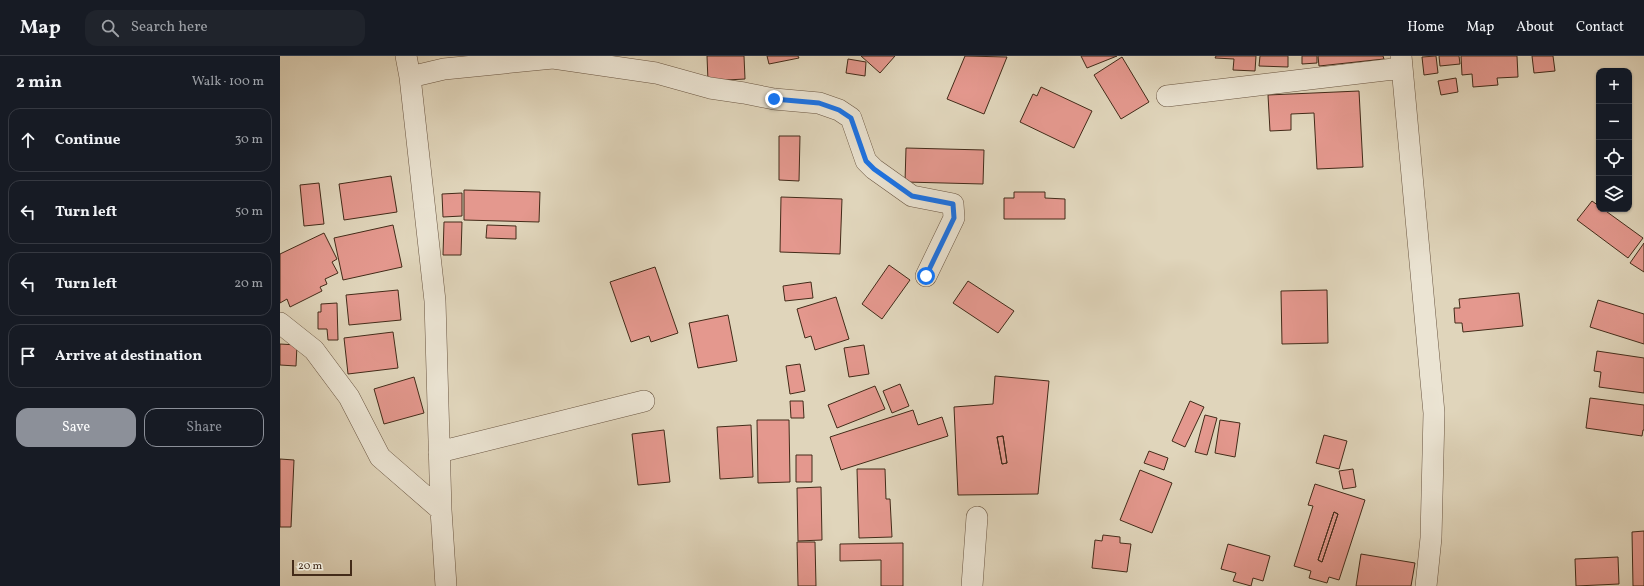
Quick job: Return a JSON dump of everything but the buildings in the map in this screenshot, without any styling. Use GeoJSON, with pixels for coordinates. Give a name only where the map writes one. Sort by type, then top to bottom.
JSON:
{"type":"FeatureCollection","features":[{"type":"Feature","properties":{"kind":"street"},"geometry":{"type":"LineString","coordinates":[[406,56],[410,78],[435,301],[440,510],[446,586]]}},
{"type":"Feature","properties":{"kind":"street"},"geometry":{"type":"LineString","coordinates":[[410,78],[444,69],[553,57],[656,72],[710,88],[774,99],[819,103],[839,110],[851,118],[866,161],[874,169],[912,196],[953,204],[954,218],[926,276]]}},
{"type":"Feature","properties":{"kind":"street"},"geometry":{"type":"LineString","coordinates":[[1167,96],[1401,62],[1434,413],[1431,538],[1426,586]]}},
{"type":"Feature","properties":{"kind":"street"},"geometry":{"type":"LineString","coordinates":[[280,323],[314,350],[349,396],[380,457],[440,510]]}},
{"type":"Feature","properties":{"kind":"street"},"geometry":{"type":"LineString","coordinates":[[439,452],[644,401]]}},
{"type":"Feature","properties":{"kind":"street"},"geometry":{"type":"LineString","coordinates":[[972,586],[977,517]]}},
{"type":"Feature","properties":{"kind":"route"},"geometry":{"type":"LineString","coordinates":[[774,99],[819,103],[839,110],[851,118],[866,161],[874,169],[912,196],[953,204],[954,218],[926,276]]}}]}
